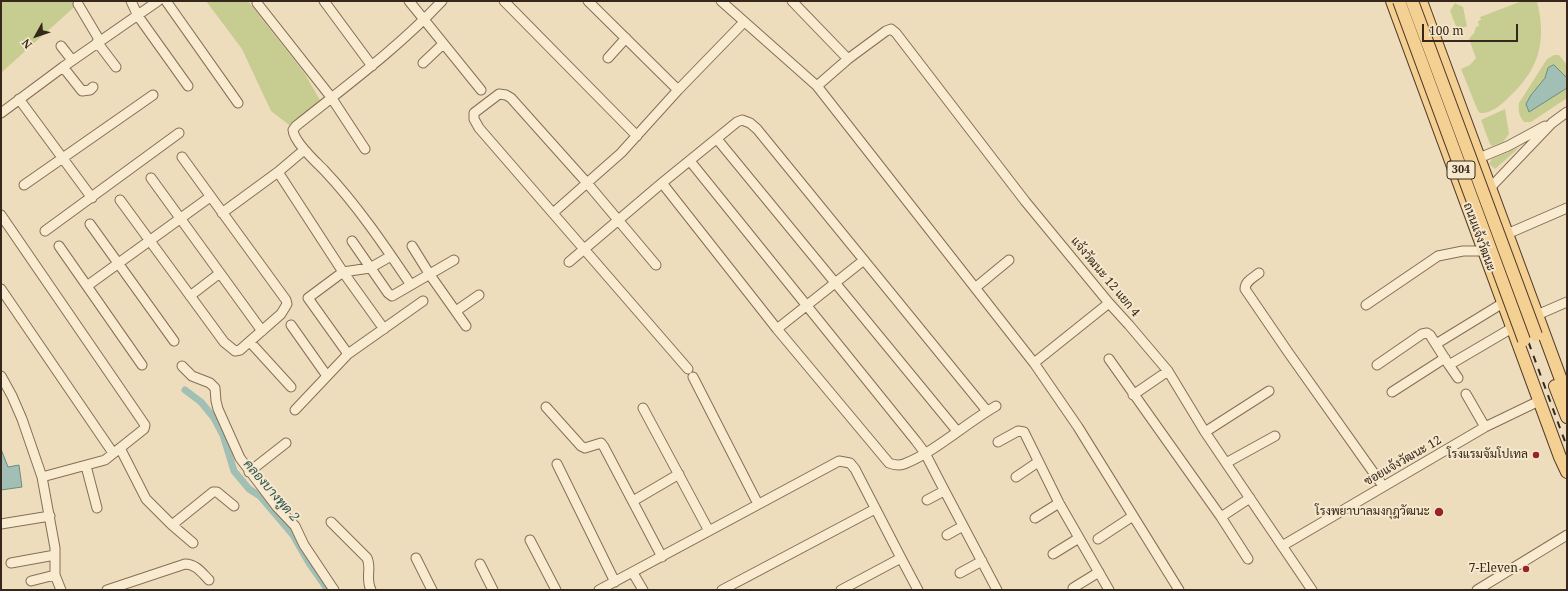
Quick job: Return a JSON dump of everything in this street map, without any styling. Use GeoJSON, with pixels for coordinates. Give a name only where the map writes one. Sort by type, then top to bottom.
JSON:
{"type":"FeatureCollection","features":[{"type":"Feature","properties":{"kind":"main road","name":"ถนนแจ้งวัฒนะ"},"geometry":{"type":"LineString","coordinates":[[1392,1],[1539,401],[1567,472]]}},
{"type":"Feature","properties":{"kind":"main road","name":"ถนนแจ้งวัฒนะ"},"geometry":{"type":"LineString","coordinates":[[1399,1],[1567,459]]}},
{"type":"Feature","properties":{"kind":"main road","name":"ถนนแจ้งวัฒนะ"},"geometry":{"type":"LineString","coordinates":[[1412,1],[1567,418]]}},
{"type":"Feature","properties":{"kind":"main road","name":"304"},"geometry":{"type":"LineString","coordinates":[[1421,1],[1567,394]]}},
{"type":"Feature","properties":{"kind":"main road"},"geometry":{"type":"LineString","coordinates":[[1441,135],[1448,139],[1459,141],[1468,133],[1468,127]]}},
{"type":"Feature","properties":{"kind":"main road"},"geometry":{"type":"LineString","coordinates":[[1453,168],[1479,158]]}},
{"type":"Feature","properties":{"kind":"main road"},"geometry":{"type":"LineString","coordinates":[[1470,213],[1472,205],[1480,199],[1490,198],[1495,201]]}},
{"type":"Feature","properties":{"kind":"street"},"geometry":{"type":"LineString","coordinates":[[131,1],[138,16],[188,86]]}},
{"type":"Feature","properties":{"kind":"street"},"geometry":{"type":"LineString","coordinates":[[1,113],[98,41],[138,16],[158,1]]}},
{"type":"Feature","properties":{"kind":"street"},"geometry":{"type":"LineString","coordinates":[[166,1],[238,103]]}},
{"type":"Feature","properties":{"kind":"street"},"geometry":{"type":"LineString","coordinates":[[324,1],[372,66]]}},
{"type":"Feature","properties":{"kind":"street"},"geometry":{"type":"LineString","coordinates":[[409,1],[481,90]]}},
{"type":"Feature","properties":{"kind":"street"},"geometry":{"type":"LineString","coordinates":[[411,285],[362,214],[337,184],[304,150],[293,134],[293,130],[331,97],[372,66],[424,20],[442,1]]}},
{"type":"Feature","properties":{"kind":"street"},"geometry":{"type":"LineString","coordinates":[[504,1],[637,136]]}},
{"type":"Feature","properties":{"kind":"street"},"geometry":{"type":"LineString","coordinates":[[588,1],[678,90]]}},
{"type":"Feature","properties":{"kind":"street"},"geometry":{"type":"LineString","coordinates":[[720,1],[817,86],[1034,363],[1078,427],[1179,590]]}},
{"type":"Feature","properties":{"kind":"street"},"geometry":{"type":"LineString","coordinates":[[792,1],[848,59],[817,86]]}},
{"type":"Feature","properties":{"kind":"street"},"geometry":{"type":"LineString","coordinates":[[257,3],[331,97],[365,149]]}},
{"type":"Feature","properties":{"kind":"street"},"geometry":{"type":"LineString","coordinates":[[78,4],[98,41],[116,67]]}},
{"type":"Feature","properties":{"kind":"street"},"geometry":{"type":"LineString","coordinates":[[553,213],[637,136],[678,90],[744,22]]}},
{"type":"Feature","properties":{"kind":"street","name":"แจ้งวัฒนะ 12 แยก 4"},"geometry":{"type":"LineString","coordinates":[[848,59],[886,31],[892,30],[896,33],[1025,201],[1168,372],[1204,432],[1312,590]]}},
{"type":"Feature","properties":{"kind":"street"},"geometry":{"type":"LineString","coordinates":[[608,58],[626,38]]}},
{"type":"Feature","properties":{"kind":"street"},"geometry":{"type":"LineString","coordinates":[[423,63],[444,44]]}},
{"type":"Feature","properties":{"kind":"street"},"geometry":{"type":"LineString","coordinates":[[61,46],[72,60]]}},
{"type":"Feature","properties":{"kind":"street"},"geometry":{"type":"LineString","coordinates":[[63,67],[82,91],[90,90],[93,87]]}},
{"type":"Feature","properties":{"kind":"street"},"geometry":{"type":"LineString","coordinates":[[656,266],[587,183],[511,98],[506,95],[499,94],[474,112],[474,119],[479,128],[585,249],[690,373],[758,504]]}},
{"type":"Feature","properties":{"kind":"street"},"geometry":{"type":"LineString","coordinates":[[24,185],[153,95]]}},
{"type":"Feature","properties":{"kind":"street"},"geometry":{"type":"LineString","coordinates":[[19,99],[92,198]]}},
{"type":"Feature","properties":{"kind":"street"},"geometry":{"type":"LineString","coordinates":[[1479,158],[1508,146],[1552,123],[1567,112]]}},
{"type":"Feature","properties":{"kind":"street"},"geometry":{"type":"LineString","coordinates":[[569,262],[618,222],[662,183],[737,122],[742,120],[750,123],[757,129],[987,411]]}},
{"type":"Feature","properties":{"kind":"street"},"geometry":{"type":"LineString","coordinates":[[1490,188],[1552,123]]}},
{"type":"Feature","properties":{"kind":"street"},"geometry":{"type":"LineString","coordinates":[[45,231],[179,133]]}},
{"type":"Feature","properties":{"kind":"street"},"geometry":{"type":"LineString","coordinates":[[717,139],[836,282],[957,432]]}},
{"type":"Feature","properties":{"kind":"street"},"geometry":{"type":"LineString","coordinates":[[222,213],[278,172],[304,150]]}},
{"type":"Feature","properties":{"kind":"street"},"geometry":{"type":"LineString","coordinates":[[120,200],[224,342],[235,351],[240,350],[285,309],[287,304],[286,300],[182,157]]}},
{"type":"Feature","properties":{"kind":"street"},"geometry":{"type":"LineString","coordinates":[[690,161],[925,453],[997,590]]}},
{"type":"Feature","properties":{"kind":"street"},"geometry":{"type":"LineString","coordinates":[[278,172],[343,272],[384,328]]}},
{"type":"Feature","properties":{"kind":"street"},"geometry":{"type":"LineString","coordinates":[[151,178],[262,331]]}},
{"type":"Feature","properties":{"kind":"street"},"geometry":{"type":"LineString","coordinates":[[662,183],[777,329],[889,463],[896,466],[904,464],[925,453],[996,406]]}},
{"type":"Feature","properties":{"kind":"street"},"geometry":{"type":"LineString","coordinates":[[87,286],[210,197]]}},
{"type":"Feature","properties":{"kind":"street"},"geometry":{"type":"LineString","coordinates":[[1507,234],[1567,208]]}},
{"type":"Feature","properties":{"kind":"street"},"geometry":{"type":"LineString","coordinates":[[1,215],[145,425],[144,429],[105,460],[42,476]]}},
{"type":"Feature","properties":{"kind":"street"},"geometry":{"type":"LineString","coordinates":[[90,224],[174,341]]}},
{"type":"Feature","properties":{"kind":"street"},"geometry":{"type":"LineString","coordinates":[[352,241],[388,293],[392,296],[454,260]]}},
{"type":"Feature","properties":{"kind":"street"},"geometry":{"type":"LineString","coordinates":[[59,246],[142,365]]}},
{"type":"Feature","properties":{"kind":"street"},"geometry":{"type":"LineString","coordinates":[[412,246],[430,275],[466,326]]}},
{"type":"Feature","properties":{"kind":"street"},"geometry":{"type":"LineString","coordinates":[[1366,305],[1438,256],[1463,251],[1484,251]]}},
{"type":"Feature","properties":{"kind":"street"},"geometry":{"type":"LineString","coordinates":[[348,354],[307,300],[343,272],[370,268],[391,256]]}},
{"type":"Feature","properties":{"kind":"street"},"geometry":{"type":"LineString","coordinates":[[777,329],[864,260]]}},
{"type":"Feature","properties":{"kind":"street"},"geometry":{"type":"LineString","coordinates":[[975,288],[1009,260]]}},
{"type":"Feature","properties":{"kind":"street"},"geometry":{"type":"LineString","coordinates":[[190,296],[220,273]]}},
{"type":"Feature","properties":{"kind":"street"},"geometry":{"type":"LineString","coordinates":[[1259,273],[1249,280],[1245,285],[1245,289],[1384,486]]}},
{"type":"Feature","properties":{"kind":"street"},"geometry":{"type":"LineString","coordinates":[[1,289],[117,451],[146,499],[172,525],[192,542]]}},
{"type":"Feature","properties":{"kind":"street"},"geometry":{"type":"LineString","coordinates":[[456,311],[479,295]]}},
{"type":"Feature","properties":{"kind":"street"},"geometry":{"type":"LineString","coordinates":[[296,410],[348,354],[423,301]]}},
{"type":"Feature","properties":{"kind":"street"},"geometry":{"type":"LineString","coordinates":[[1537,315],[1567,302]]}},
{"type":"Feature","properties":{"kind":"street"},"geometry":{"type":"LineString","coordinates":[[1034,363],[1109,303]]}},
{"type":"Feature","properties":{"kind":"street"},"geometry":{"type":"LineString","coordinates":[[1436,344],[1503,303]]}},
{"type":"Feature","properties":{"kind":"street"},"geometry":{"type":"LineString","coordinates":[[291,325],[328,376]]}},
{"type":"Feature","properties":{"kind":"street"},"geometry":{"type":"LineString","coordinates":[[1392,392],[1512,328]]}},
{"type":"Feature","properties":{"kind":"street"},"geometry":{"type":"LineString","coordinates":[[1377,365],[1422,334],[1427,333],[1430,335],[1458,378]]}},
{"type":"Feature","properties":{"kind":"street"},"geometry":{"type":"LineString","coordinates":[[250,342],[291,387]]}},
{"type":"Feature","properties":{"kind":"street"},"geometry":{"type":"LineString","coordinates":[[1109,359],[1133,395],[1221,517],[1248,559]]}},
{"type":"Feature","properties":{"kind":"street"},"geometry":{"type":"LineString","coordinates":[[182,366],[192,376],[210,383],[215,388],[218,409],[240,458],[249,472],[284,516],[295,526],[304,545],[334,590]]}},
{"type":"Feature","properties":{"kind":"street"},"geometry":{"type":"LineString","coordinates":[[1133,395],[1168,372]]}},
{"type":"Feature","properties":{"kind":"street"},"geometry":{"type":"LineString","coordinates":[[1,376],[22,419],[42,476],[55,548],[55,575],[62,590]]}},
{"type":"Feature","properties":{"kind":"street"},"geometry":{"type":"LineString","coordinates":[[1204,432],[1269,391]]}},
{"type":"Feature","properties":{"kind":"street"},"geometry":{"type":"LineString","coordinates":[[1466,394],[1485,427]]}},
{"type":"Feature","properties":{"kind":"street","name":"ซอยแจ้งวัฒนะ 12"},"geometry":{"type":"LineString","coordinates":[[1282,546],[1485,427],[1539,401]]}},
{"type":"Feature","properties":{"kind":"street"},"geometry":{"type":"LineString","coordinates":[[546,407],[580,446],[586,448],[601,443],[662,557]]}},
{"type":"Feature","properties":{"kind":"street"},"geometry":{"type":"LineString","coordinates":[[643,408],[709,531]]}},
{"type":"Feature","properties":{"kind":"street"},"geometry":{"type":"LineString","coordinates":[[998,442],[1018,431],[1024,432],[1059,504],[1109,590]]}},
{"type":"Feature","properties":{"kind":"street"},"geometry":{"type":"LineString","coordinates":[[1226,463],[1275,436]]}},
{"type":"Feature","properties":{"kind":"street"},"geometry":{"type":"LineString","coordinates":[[249,472],[286,443]]}},
{"type":"Feature","properties":{"kind":"street"},"geometry":{"type":"LineString","coordinates":[[599,590],[633,573],[839,460],[850,463],[855,468],[900,558],[918,590]]}},
{"type":"Feature","properties":{"kind":"street"},"geometry":{"type":"LineString","coordinates":[[1016,477],[1038,462]]}},
{"type":"Feature","properties":{"kind":"street"},"geometry":{"type":"LineString","coordinates":[[557,464],[615,582]]}},
{"type":"Feature","properties":{"kind":"street"},"geometry":{"type":"LineString","coordinates":[[86,466],[97,508]]}},
{"type":"Feature","properties":{"kind":"street"},"geometry":{"type":"LineString","coordinates":[[633,501],[679,474]]}},
{"type":"Feature","properties":{"kind":"street"},"geometry":{"type":"LineString","coordinates":[[927,500],[944,491]]}},
{"type":"Feature","properties":{"kind":"street"},"geometry":{"type":"LineString","coordinates":[[172,525],[213,492],[217,492],[234,506]]}},
{"type":"Feature","properties":{"kind":"street"},"geometry":{"type":"LineString","coordinates":[[1221,517],[1250,498]]}},
{"type":"Feature","properties":{"kind":"street"},"geometry":{"type":"LineString","coordinates":[[1035,518],[1059,504]]}},
{"type":"Feature","properties":{"kind":"street"},"geometry":{"type":"LineString","coordinates":[[722,590],[875,509]]}},
{"type":"Feature","properties":{"kind":"street"},"geometry":{"type":"LineString","coordinates":[[1,524],[50,516]]}},
{"type":"Feature","properties":{"kind":"street"},"geometry":{"type":"LineString","coordinates":[[1098,539],[1133,516]]}},
{"type":"Feature","properties":{"kind":"street"},"geometry":{"type":"LineString","coordinates":[[331,522],[367,558],[369,563],[368,580],[371,590]]}},
{"type":"Feature","properties":{"kind":"street"},"geometry":{"type":"LineString","coordinates":[[947,535],[963,526]]}},
{"type":"Feature","properties":{"kind":"street"},"geometry":{"type":"LineString","coordinates":[[1477,590],[1567,535]]}},
{"type":"Feature","properties":{"kind":"street"},"geometry":{"type":"LineString","coordinates":[[1053,554],[1079,538]]}},
{"type":"Feature","properties":{"kind":"street"},"geometry":{"type":"LineString","coordinates":[[530,540],[556,590]]}},
{"type":"Feature","properties":{"kind":"street"},"geometry":{"type":"LineString","coordinates":[[12,563],[55,555]]}},
{"type":"Feature","properties":{"kind":"street"},"geometry":{"type":"LineString","coordinates":[[416,558],[432,590]]}},
{"type":"Feature","properties":{"kind":"street"},"geometry":{"type":"LineString","coordinates":[[841,590],[900,558]]}},
{"type":"Feature","properties":{"kind":"street"},"geometry":{"type":"LineString","coordinates":[[960,573],[982,561]]}},
{"type":"Feature","properties":{"kind":"street"},"geometry":{"type":"LineString","coordinates":[[107,590],[185,564],[192,564],[209,580]]}},
{"type":"Feature","properties":{"kind":"street"},"geometry":{"type":"LineString","coordinates":[[480,564],[493,590]]}},
{"type":"Feature","properties":{"kind":"street"},"geometry":{"type":"LineString","coordinates":[[1073,588],[1099,572]]}},
{"type":"Feature","properties":{"kind":"street"},"geometry":{"type":"LineString","coordinates":[[633,573],[643,590]]}},
{"type":"Feature","properties":{"kind":"street"},"geometry":{"type":"LineString","coordinates":[[31,581],[55,575]]}},
{"type":"Feature","properties":{"kind":"green space"},"geometry":{"type":"Polygon","coordinates":[[[1,1],[81,1],[2,72],[1,1]]]}},
{"type":"Feature","properties":{"kind":"green space"},"geometry":{"type":"Polygon","coordinates":[[[206,1],[248,1],[305,74],[321,102],[293,128],[271,111],[242,49],[206,1]]]}},
{"type":"Feature","properties":{"kind":"green space"},"geometry":{"type":"Polygon","coordinates":[[[1522,1],[1537,1],[1541,30],[1538,55],[1527,77],[1504,102],[1495,109],[1480,113],[1461,69],[1470,65],[1476,58],[1469,39],[1474,33],[1476,27],[1479,26],[1478,21],[1481,20],[1480,17],[1522,1]]]}},
{"type":"Feature","properties":{"kind":"green space"},"geometry":{"type":"Polygon","coordinates":[[[1455,3],[1463,7],[1467,26],[1463,28],[1456,26],[1450,11],[1455,3]]]}},
{"type":"Feature","properties":{"kind":"green space"},"geometry":{"type":"Polygon","coordinates":[[[1554,55],[1559,55],[1567,65],[1567,98],[1531,122],[1524,122],[1519,113],[1519,103],[1547,59],[1554,55]]]}},
{"type":"Feature","properties":{"kind":"green space"},"geometry":{"type":"Polygon","coordinates":[[[1505,109],[1509,134],[1503,142],[1492,146],[1481,120],[1505,109]]]}},
{"type":"Feature","properties":{"kind":"green space"},"geometry":{"type":"Polygon","coordinates":[[[1520,147],[1495,169],[1489,164],[1492,159],[1520,147]]]}},
{"type":"Feature","properties":{"kind":"water"},"geometry":{"type":"Polygon","coordinates":[[[1554,65],[1567,78],[1567,88],[1529,112],[1526,104],[1531,95],[1545,78],[1548,68],[1554,65]]]}},
{"type":"Feature","properties":{"kind":"water"},"geometry":{"type":"Polygon","coordinates":[[[1,449],[8,467],[19,465],[22,487],[1,490],[1,449]]]}},
{"type":"Feature","properties":{"kind":"waterway","name":"คลองบางพูด 2"},"geometry":{"type":"LineString","coordinates":[[185,390],[201,402],[214,418],[223,435],[234,471],[249,489],[260,496],[293,535],[309,563],[328,590]]}},
{"type":"Feature","properties":{"kind":"railway"},"geometry":{"type":"LineString","coordinates":[[1403,1],[1567,447]]}},
{"type":"Feature","properties":{"kind":"place","name":"โรงแรมจัมโปเทล"},"geometry":{"type":"Point","coordinates":[1536,455]}},
{"type":"Feature","properties":{"kind":"place","name":"โรงพยาบาลมงกุฎวัฒนะ"},"geometry":{"type":"Point","coordinates":[1439,512]}},
{"type":"Feature","properties":{"kind":"place","name":"7-Eleven"},"geometry":{"type":"Point","coordinates":[1526,569]}}]}
